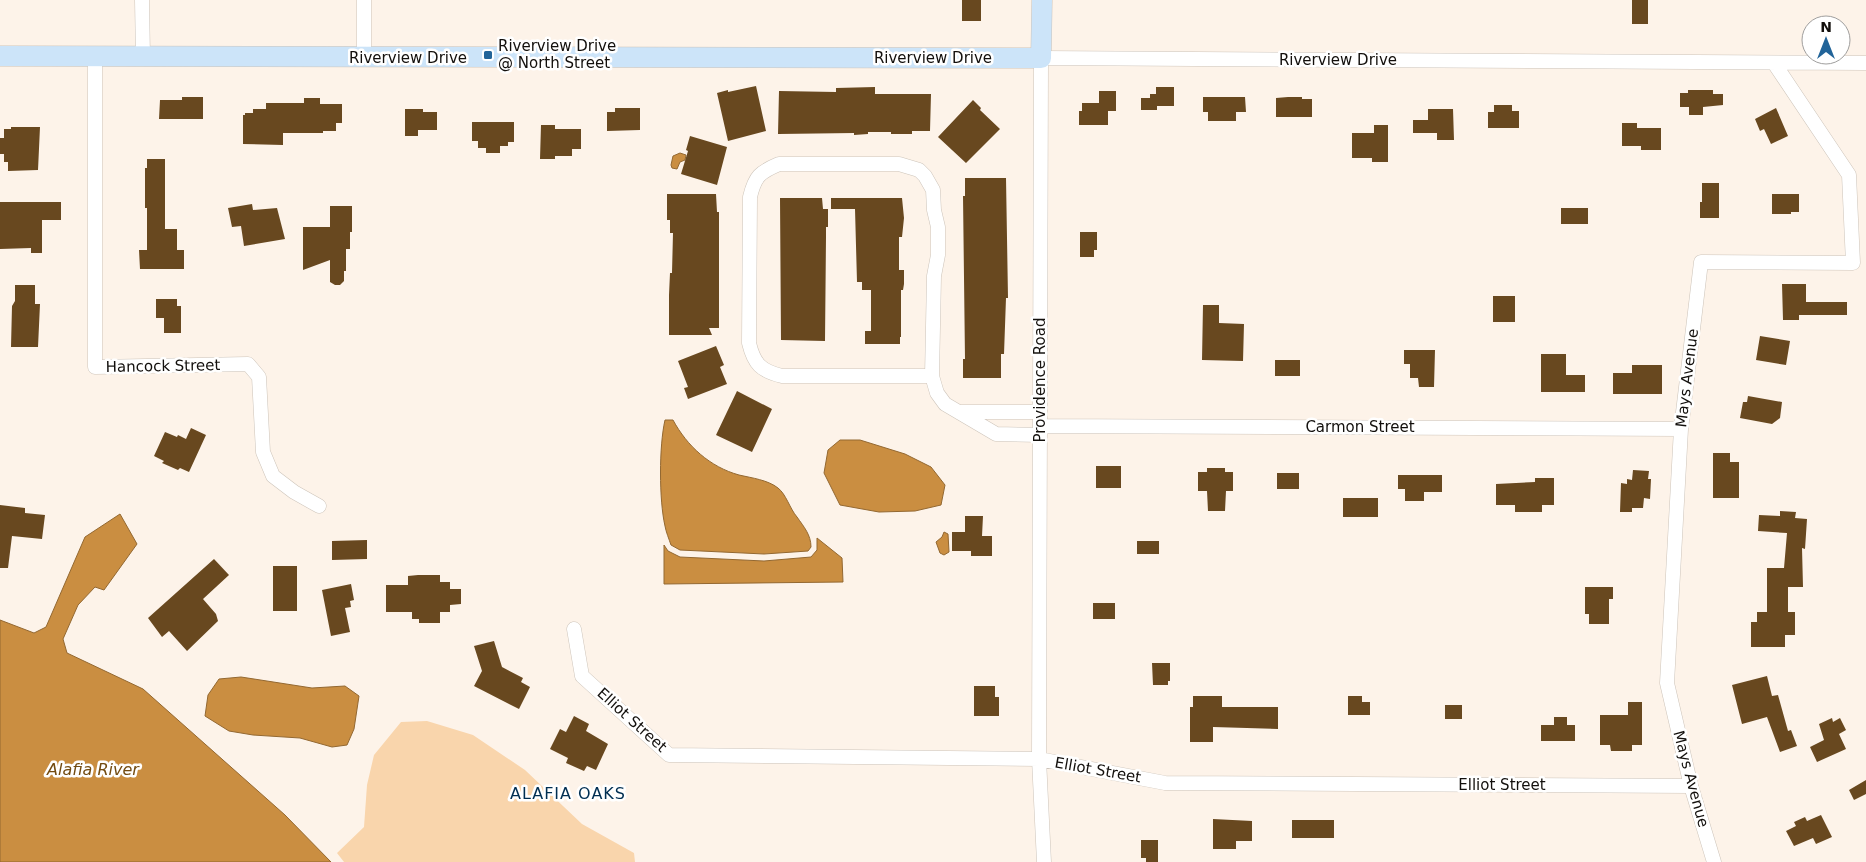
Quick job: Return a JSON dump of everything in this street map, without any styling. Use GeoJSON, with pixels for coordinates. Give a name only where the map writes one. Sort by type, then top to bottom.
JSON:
{"type":"FeatureCollection","features":[{"type":"Feature","properties":{"kind":"street"},"geometry":{"type":"LineString","coordinates":[[142,0],[142,57]]}},
{"type":"Feature","properties":{"kind":"street"},"geometry":{"type":"LineString","coordinates":[[364,0],[364,58]]}},
{"type":"Feature","properties":{"kind":"street","name":"Providence Road"},"geometry":{"type":"LineString","coordinates":[[1042,0],[1039,759],[1043,862]]}},
{"type":"Feature","properties":{"kind":"street","name":"Riverview Drive"},"geometry":{"type":"LineString","coordinates":[[0,56],[1042,58],[1866,63]]}},
{"type":"Feature","properties":{"kind":"street","name":"Hancock Street"},"geometry":{"type":"LineString","coordinates":[[95,57],[94,367],[248,364],[259,377],[263,452],[273,476],[294,492],[319,506]]}},
{"type":"Feature","properties":{"kind":"street","name":"Mays Avenue"},"geometry":{"type":"LineString","coordinates":[[1714,862],[1691,786],[1667,683],[1681,429],[1701,262],[1853,263],[1849,175],[1774,63]]}},
{"type":"Feature","properties":{"kind":"street"},"geometry":{"type":"LineString","coordinates":[[932,376],[782,376],[769,373],[758,365],[752,354],[750,343],[750,196],[757,177],[766,169],[779,164],[899,164],[919,170],[928,180],[933,190],[934,210],[938,227],[938,255],[934,276],[932,376],[937,393],[945,404],[996,434],[1040,424]]}},
{"type":"Feature","properties":{"kind":"street"},"geometry":{"type":"LineString","coordinates":[[959,412],[1040,424]]}},
{"type":"Feature","properties":{"kind":"street","name":"Carmon Street"},"geometry":{"type":"LineString","coordinates":[[1040,424],[1681,429]]}},
{"type":"Feature","properties":{"kind":"street","name":"Elliot Street"},"geometry":{"type":"LineString","coordinates":[[574,629],[582,676],[669,755],[1039,759],[1165,782],[1691,786]]}},
{"type":"Feature","properties":{"kind":"shaded area"},"geometry":{"type":"Polygon","coordinates":[[[427,721],[473,735],[525,770],[582,824],[634,853],[635,862],[344,862],[337,853],[364,827],[367,785],[374,755],[401,722],[427,721]]]}},
{"type":"Feature","properties":{"kind":"water"},"geometry":{"type":"Polygon","coordinates":[[[680,153],[686,155],[685,160],[680,162],[677,169],[672,168],[673,156],[680,153]]]}},
{"type":"Feature","properties":{"kind":"water"},"geometry":{"type":"Polygon","coordinates":[[[665,420],[673,420],[692,447],[718,467],[739,475],[765,481],[778,488],[805,528],[811,543],[808,551],[764,554],[680,550],[671,545],[663,515],[661,488],[661,458],[665,420]]]}},
{"type":"Feature","properties":{"kind":"water"},"geometry":{"type":"Polygon","coordinates":[[[840,440],[860,440],[905,454],[931,467],[945,485],[941,505],[915,511],[879,512],[840,505],[824,473],[828,450],[840,440]]]}},
{"type":"Feature","properties":{"kind":"water","name":"Alafia River"},"geometry":{"type":"Polygon","coordinates":[[[120,514],[137,544],[104,590],[95,587],[78,605],[63,639],[67,653],[143,689],[285,815],[331,862],[0,862],[0,620],[34,633],[46,627],[85,537],[120,514]]]}},
{"type":"Feature","properties":{"kind":"water"},"geometry":{"type":"Polygon","coordinates":[[[944,532],[948,534],[949,552],[944,555],[940,553],[936,542],[942,537],[944,532]]]}},
{"type":"Feature","properties":{"kind":"water"},"geometry":{"type":"Polygon","coordinates":[[[817,538],[842,558],[843,582],[664,584],[664,545],[668,551],[680,557],[764,561],[811,557],[817,550],[817,538]]]}},
{"type":"Feature","properties":{"kind":"water"},"geometry":{"type":"Polygon","coordinates":[[[241,677],[312,688],[345,686],[359,696],[354,729],[347,745],[332,747],[300,738],[253,735],[229,731],[205,716],[208,695],[219,679],[241,677]]]}},
{"type":"Feature","properties":{"kind":"building"},"geometry":{"type":"Polygon","coordinates":[[[962,0],[981,0],[981,21],[962,21],[962,0]]]}},
{"type":"Feature","properties":{"kind":"building"},"geometry":{"type":"Polygon","coordinates":[[[1632,0],[1648,0],[1648,24],[1632,24],[1632,0]]]}},
{"type":"Feature","properties":{"kind":"building"},"geometry":{"type":"Polygon","coordinates":[[[756,86],[766,131],[728,141],[717,93],[756,86]]]}},
{"type":"Feature","properties":{"kind":"building"},"geometry":{"type":"Polygon","coordinates":[[[875,87],[875,94],[931,94],[930,131],[912,131],[912,134],[868,132],[868,134],[854,135],[854,133],[778,134],[779,91],[836,92],[836,88],[875,87]]]}},
{"type":"Feature","properties":{"kind":"building"},"geometry":{"type":"Polygon","coordinates":[[[1156,87],[1174,87],[1174,106],[1157,106],[1157,110],[1141,110],[1141,98],[1150,98],[1150,94],[1156,94],[1156,87]]]}},
{"type":"Feature","properties":{"kind":"building"},"geometry":{"type":"Polygon","coordinates":[[[1688,90],[1713,90],[1713,94],[1723,94],[1723,105],[1703,107],[1703,115],[1689,115],[1689,107],[1680,107],[1680,93],[1688,93],[1688,90]]]}},
{"type":"Feature","properties":{"kind":"building"},"geometry":{"type":"Polygon","coordinates":[[[1099,91],[1116,91],[1116,111],[1108,111],[1108,125],[1079,125],[1079,111],[1082,111],[1082,103],[1099,103],[1099,91]]]}},
{"type":"Feature","properties":{"kind":"building"},"geometry":{"type":"Polygon","coordinates":[[[182,97],[203,97],[203,119],[159,119],[160,100],[182,100],[182,97]]]}},
{"type":"Feature","properties":{"kind":"building"},"geometry":{"type":"Polygon","coordinates":[[[1203,97],[1245,97],[1246,112],[1236,112],[1236,121],[1208,121],[1208,112],[1203,112],[1203,97]]]}},
{"type":"Feature","properties":{"kind":"building"},"geometry":{"type":"Polygon","coordinates":[[[304,98],[320,98],[320,104],[342,104],[342,123],[336,123],[336,131],[323,131],[323,133],[283,133],[283,145],[243,144],[243,115],[245,113],[253,113],[253,109],[266,109],[266,103],[304,103],[304,98]]]}},
{"type":"Feature","properties":{"kind":"building"},"geometry":{"type":"Polygon","coordinates":[[[1276,98],[1312,99],[1312,117],[1276,117],[1276,98]]]}},
{"type":"Feature","properties":{"kind":"building"},"geometry":{"type":"Polygon","coordinates":[[[973,100],[981,108],[980,110],[1000,129],[966,163],[938,137],[973,100]]]}},
{"type":"Feature","properties":{"kind":"building"},"geometry":{"type":"Polygon","coordinates":[[[1494,105],[1512,105],[1512,111],[1519,111],[1519,128],[1488,128],[1488,112],[1494,112],[1494,105]]]}},
{"type":"Feature","properties":{"kind":"building"},"geometry":{"type":"Polygon","coordinates":[[[615,108],[640,108],[640,130],[607,131],[607,112],[615,112],[615,108]]]}},
{"type":"Feature","properties":{"kind":"building"},"geometry":{"type":"Polygon","coordinates":[[[1776,108],[1788,136],[1771,144],[1764,129],[1760,131],[1755,119],[1776,108]]]}},
{"type":"Feature","properties":{"kind":"building"},"geometry":{"type":"Polygon","coordinates":[[[405,109],[423,109],[423,112],[437,112],[437,130],[418,130],[418,136],[405,136],[405,109]]]}},
{"type":"Feature","properties":{"kind":"building"},"geometry":{"type":"Polygon","coordinates":[[[1428,109],[1453,109],[1454,140],[1437,140],[1437,133],[1413,133],[1413,120],[1428,120],[1428,109]]]}},
{"type":"Feature","properties":{"kind":"building"},"geometry":{"type":"Polygon","coordinates":[[[472,122],[514,122],[514,142],[508,142],[508,146],[500,146],[500,153],[486,153],[486,148],[478,148],[478,141],[472,141],[472,122]]]}},
{"type":"Feature","properties":{"kind":"building"},"geometry":{"type":"Polygon","coordinates":[[[1622,123],[1637,123],[1637,128],[1661,128],[1661,150],[1641,150],[1641,146],[1622,146],[1622,123]]]}},
{"type":"Feature","properties":{"kind":"building"},"geometry":{"type":"Polygon","coordinates":[[[541,125],[555,125],[555,129],[581,129],[581,149],[572,149],[572,156],[555,156],[555,159],[540,159],[541,125]]]}},
{"type":"Feature","properties":{"kind":"building"},"geometry":{"type":"Polygon","coordinates":[[[1374,125],[1388,125],[1388,162],[1372,162],[1372,158],[1352,158],[1352,133],[1374,133],[1374,125]]]}},
{"type":"Feature","properties":{"kind":"building"},"geometry":{"type":"Polygon","coordinates":[[[11,127],[40,127],[38,170],[8,171],[8,162],[4,162],[4,154],[0,154],[0,138],[4,138],[4,129],[11,129],[11,127]]]}},
{"type":"Feature","properties":{"kind":"building"},"geometry":{"type":"Polygon","coordinates":[[[690,136],[727,147],[717,185],[681,174],[688,151],[686,150],[690,136]]]}},
{"type":"Feature","properties":{"kind":"building"},"geometry":{"type":"Polygon","coordinates":[[[147,159],[165,159],[165,229],[177,229],[177,250],[184,250],[184,269],[140,269],[139,250],[147,250],[145,168],[147,168],[147,159]]]}},
{"type":"Feature","properties":{"kind":"building"},"geometry":{"type":"Polygon","coordinates":[[[965,178],[1006,178],[1008,298],[1006,298],[1004,354],[1001,354],[1001,378],[963,378],[963,359],[965,359],[963,196],[965,196],[965,178]]]}},
{"type":"Feature","properties":{"kind":"building"},"geometry":{"type":"Polygon","coordinates":[[[1702,183],[1719,183],[1719,218],[1700,218],[1702,183]]]}},
{"type":"Feature","properties":{"kind":"building"},"geometry":{"type":"Polygon","coordinates":[[[667,194],[716,194],[717,212],[719,212],[719,328],[709,328],[712,335],[669,335],[669,295],[670,273],[672,273],[673,233],[670,233],[670,220],[667,220],[667,194]]]}},
{"type":"Feature","properties":{"kind":"building"},"geometry":{"type":"Polygon","coordinates":[[[1772,194],[1799,194],[1799,212],[1772,214],[1772,194]]]}},
{"type":"Feature","properties":{"kind":"building"},"geometry":{"type":"Polygon","coordinates":[[[780,198],[822,198],[823,209],[828,209],[828,227],[826,227],[825,341],[781,340],[780,198]]]}},
{"type":"Feature","properties":{"kind":"building"},"geometry":{"type":"Polygon","coordinates":[[[831,198],[902,198],[904,218],[902,237],[899,237],[899,270],[904,270],[904,284],[903,290],[901,290],[900,344],[865,344],[865,331],[871,331],[871,290],[862,290],[862,282],[857,282],[855,209],[831,209],[831,198]]]}},
{"type":"Feature","properties":{"kind":"building"},"geometry":{"type":"Polygon","coordinates":[[[0,202],[61,202],[61,220],[42,220],[42,253],[31,253],[31,248],[0,249],[0,202]]]}},
{"type":"Feature","properties":{"kind":"building"},"geometry":{"type":"Polygon","coordinates":[[[252,204],[253,210],[277,208],[285,239],[244,246],[241,226],[232,227],[228,208],[252,204]]]}},
{"type":"Feature","properties":{"kind":"building"},"geometry":{"type":"Polygon","coordinates":[[[330,206],[352,206],[350,249],[346,249],[346,271],[344,271],[344,281],[340,285],[330,282],[330,260],[303,270],[303,227],[330,227],[330,206]]]}},
{"type":"Feature","properties":{"kind":"building"},"geometry":{"type":"Polygon","coordinates":[[[1561,208],[1588,208],[1588,224],[1561,224],[1561,208]]]}},
{"type":"Feature","properties":{"kind":"building"},"geometry":{"type":"Polygon","coordinates":[[[1080,232],[1097,232],[1097,250],[1094,250],[1094,257],[1080,257],[1080,232]]]}},
{"type":"Feature","properties":{"kind":"building"},"geometry":{"type":"Polygon","coordinates":[[[1782,284],[1806,284],[1806,302],[1847,302],[1847,315],[1799,315],[1799,320],[1783,320],[1782,284]]]}},
{"type":"Feature","properties":{"kind":"building"},"geometry":{"type":"Polygon","coordinates":[[[15,285],[35,285],[35,304],[40,304],[38,347],[11,347],[12,306],[15,301],[15,285]]]}},
{"type":"Feature","properties":{"kind":"building"},"geometry":{"type":"Polygon","coordinates":[[[1493,296],[1515,296],[1515,322],[1493,322],[1493,296]]]}},
{"type":"Feature","properties":{"kind":"building"},"geometry":{"type":"Polygon","coordinates":[[[156,299],[177,299],[177,306],[181,306],[181,333],[164,333],[164,318],[156,318],[156,299]]]}},
{"type":"Feature","properties":{"kind":"building"},"geometry":{"type":"Polygon","coordinates":[[[1203,305],[1219,305],[1219,323],[1244,324],[1243,361],[1202,360],[1203,305]]]}},
{"type":"Feature","properties":{"kind":"building"},"geometry":{"type":"Polygon","coordinates":[[[1760,336],[1790,341],[1786,365],[1756,360],[1760,336]]]}},
{"type":"Feature","properties":{"kind":"building"},"geometry":{"type":"Polygon","coordinates":[[[716,346],[724,365],[720,367],[727,384],[688,399],[684,388],[688,387],[678,361],[716,346]]]}},
{"type":"Feature","properties":{"kind":"building"},"geometry":{"type":"Polygon","coordinates":[[[1404,350],[1435,350],[1434,387],[1419,387],[1418,378],[1410,378],[1410,364],[1404,364],[1404,350]]]}},
{"type":"Feature","properties":{"kind":"building"},"geometry":{"type":"Polygon","coordinates":[[[1541,354],[1566,354],[1566,375],[1585,375],[1585,392],[1541,392],[1541,354]]]}},
{"type":"Feature","properties":{"kind":"building"},"geometry":{"type":"Polygon","coordinates":[[[1275,360],[1300,360],[1300,376],[1275,376],[1275,360]]]}},
{"type":"Feature","properties":{"kind":"building"},"geometry":{"type":"Polygon","coordinates":[[[1632,365],[1662,365],[1662,394],[1613,394],[1613,373],[1632,373],[1632,365]]]}},
{"type":"Feature","properties":{"kind":"building"},"geometry":{"type":"Polygon","coordinates":[[[737,391],[772,409],[752,452],[716,435],[737,391]]]}},
{"type":"Feature","properties":{"kind":"building"},"geometry":{"type":"Polygon","coordinates":[[[1748,396],[1782,402],[1780,418],[1772,424],[1740,418],[1743,402],[1747,402],[1748,396]]]}},
{"type":"Feature","properties":{"kind":"building"},"geometry":{"type":"Polygon","coordinates":[[[191,428],[206,435],[189,472],[180,468],[178,470],[162,463],[164,461],[154,456],[165,432],[186,439],[191,428]]]}},
{"type":"Feature","properties":{"kind":"building"},"geometry":{"type":"Polygon","coordinates":[[[1713,453],[1730,453],[1730,462],[1739,462],[1739,498],[1713,498],[1713,453]]]}},
{"type":"Feature","properties":{"kind":"building"},"geometry":{"type":"Polygon","coordinates":[[[1096,466],[1121,466],[1121,488],[1096,488],[1096,466]]]}},
{"type":"Feature","properties":{"kind":"building"},"geometry":{"type":"Polygon","coordinates":[[[1207,468],[1225,468],[1225,472],[1233,472],[1233,491],[1226,491],[1225,511],[1208,511],[1207,491],[1198,491],[1198,472],[1207,472],[1207,468]]]}},
{"type":"Feature","properties":{"kind":"building"},"geometry":{"type":"Polygon","coordinates":[[[1633,470],[1649,471],[1648,479],[1651,479],[1650,499],[1644,498],[1643,508],[1632,508],[1632,512],[1620,512],[1621,483],[1627,484],[1627,479],[1632,480],[1633,470]]]}},
{"type":"Feature","properties":{"kind":"building"},"geometry":{"type":"Polygon","coordinates":[[[1277,473],[1299,473],[1299,489],[1277,489],[1277,473]]]}},
{"type":"Feature","properties":{"kind":"building"},"geometry":{"type":"Polygon","coordinates":[[[1398,475],[1442,475],[1442,492],[1424,492],[1424,501],[1405,501],[1405,489],[1398,489],[1398,475]]]}},
{"type":"Feature","properties":{"kind":"building"},"geometry":{"type":"Polygon","coordinates":[[[1535,478],[1554,478],[1554,505],[1542,505],[1542,512],[1515,512],[1515,505],[1496,505],[1496,484],[1535,482],[1535,478]]]}},
{"type":"Feature","properties":{"kind":"building"},"geometry":{"type":"Polygon","coordinates":[[[1343,498],[1378,498],[1378,517],[1343,517],[1343,498]]]}},
{"type":"Feature","properties":{"kind":"building"},"geometry":{"type":"Polygon","coordinates":[[[0,505],[25,508],[25,513],[45,515],[42,539],[12,536],[8,568],[0,568],[0,505]]]}},
{"type":"Feature","properties":{"kind":"building"},"geometry":{"type":"Polygon","coordinates":[[[1780,511],[1796,512],[1795,518],[1807,519],[1805,549],[1802,548],[1803,587],[1788,587],[1788,612],[1795,612],[1795,635],[1785,635],[1785,647],[1751,647],[1751,622],[1757,622],[1757,612],[1767,612],[1767,568],[1784,568],[1787,533],[1758,531],[1759,515],[1780,516],[1780,511]]]}},
{"type":"Feature","properties":{"kind":"building"},"geometry":{"type":"Polygon","coordinates":[[[965,516],[983,516],[982,536],[992,536],[992,556],[971,556],[971,551],[952,551],[952,532],[965,532],[965,516]]]}},
{"type":"Feature","properties":{"kind":"building"},"geometry":{"type":"Polygon","coordinates":[[[367,540],[367,559],[332,560],[332,541],[367,540]]]}},
{"type":"Feature","properties":{"kind":"building"},"geometry":{"type":"Polygon","coordinates":[[[1137,541],[1159,541],[1159,554],[1137,554],[1137,541]]]}},
{"type":"Feature","properties":{"kind":"building"},"geometry":{"type":"Polygon","coordinates":[[[214,559],[229,575],[203,599],[216,614],[218,621],[187,651],[169,631],[162,637],[148,618],[214,559]]]}},
{"type":"Feature","properties":{"kind":"building"},"geometry":{"type":"Polygon","coordinates":[[[273,566],[297,566],[297,611],[273,611],[273,566]]]}},
{"type":"Feature","properties":{"kind":"building"},"geometry":{"type":"Polygon","coordinates":[[[440,575],[440,582],[450,582],[450,589],[461,589],[461,604],[450,605],[450,612],[440,612],[440,623],[419,623],[419,619],[412,619],[412,612],[386,612],[386,585],[408,585],[408,576],[440,575]]]}},
{"type":"Feature","properties":{"kind":"building"},"geometry":{"type":"Polygon","coordinates":[[[351,584],[354,600],[350,601],[351,607],[345,608],[350,632],[331,636],[322,590],[351,584]]]}},
{"type":"Feature","properties":{"kind":"building"},"geometry":{"type":"Polygon","coordinates":[[[1585,587],[1613,587],[1613,599],[1609,599],[1609,624],[1589,624],[1589,614],[1585,614],[1585,587]]]}},
{"type":"Feature","properties":{"kind":"building"},"geometry":{"type":"Polygon","coordinates":[[[1093,603],[1115,603],[1115,619],[1093,619],[1093,603]]]}},
{"type":"Feature","properties":{"kind":"building"},"geometry":{"type":"Polygon","coordinates":[[[494,641],[502,667],[523,678],[521,682],[530,687],[519,709],[474,686],[482,671],[474,646],[494,641]]]}},
{"type":"Feature","properties":{"kind":"building"},"geometry":{"type":"Polygon","coordinates":[[[1152,663],[1170,663],[1170,681],[1168,681],[1168,685],[1153,685],[1152,663]]]}},
{"type":"Feature","properties":{"kind":"building"},"geometry":{"type":"Polygon","coordinates":[[[1767,676],[1772,696],[1778,695],[1788,731],[1791,730],[1797,746],[1780,752],[1767,717],[1742,724],[1732,685],[1767,676]]]}},
{"type":"Feature","properties":{"kind":"building"},"geometry":{"type":"Polygon","coordinates":[[[974,686],[995,686],[995,697],[999,697],[999,716],[974,716],[974,686]]]}},
{"type":"Feature","properties":{"kind":"building"},"geometry":{"type":"Polygon","coordinates":[[[1193,696],[1222,696],[1222,707],[1278,707],[1278,729],[1213,727],[1213,742],[1190,742],[1190,707],[1193,707],[1193,696]]]}},
{"type":"Feature","properties":{"kind":"building"},"geometry":{"type":"Polygon","coordinates":[[[1348,696],[1362,696],[1362,702],[1370,702],[1370,715],[1348,715],[1348,696]]]}},
{"type":"Feature","properties":{"kind":"building"},"geometry":{"type":"Polygon","coordinates":[[[1628,702],[1642,702],[1642,745],[1632,745],[1632,751],[1611,751],[1610,745],[1600,745],[1600,715],[1628,715],[1628,702]]]}},
{"type":"Feature","properties":{"kind":"building"},"geometry":{"type":"Polygon","coordinates":[[[1445,705],[1462,705],[1462,719],[1445,719],[1445,705]]]}},
{"type":"Feature","properties":{"kind":"building"},"geometry":{"type":"Polygon","coordinates":[[[574,716],[589,724],[586,731],[608,744],[596,770],[587,766],[584,771],[566,763],[568,758],[550,749],[560,729],[566,732],[574,716]]]}},
{"type":"Feature","properties":{"kind":"building"},"geometry":{"type":"Polygon","coordinates":[[[1554,717],[1567,717],[1567,725],[1575,725],[1575,741],[1541,741],[1541,725],[1554,725],[1554,717]]]}},
{"type":"Feature","properties":{"kind":"building"},"geometry":{"type":"Polygon","coordinates":[[[1832,718],[1833,722],[1840,718],[1846,730],[1839,734],[1846,749],[1817,762],[1810,747],[1824,740],[1819,724],[1832,718]]]}},
{"type":"Feature","properties":{"kind":"building"},"geometry":{"type":"Polygon","coordinates":[[[1866,780],[1866,794],[1854,800],[1849,790],[1866,780]]]}},
{"type":"Feature","properties":{"kind":"building"},"geometry":{"type":"Polygon","coordinates":[[[1821,815],[1832,837],[1816,844],[1813,838],[1794,846],[1786,831],[1796,826],[1794,822],[1805,817],[1807,821],[1821,815]]]}},
{"type":"Feature","properties":{"kind":"building"},"geometry":{"type":"Polygon","coordinates":[[[1213,819],[1252,821],[1252,841],[1236,841],[1236,849],[1213,849],[1213,819]]]}},
{"type":"Feature","properties":{"kind":"building"},"geometry":{"type":"Polygon","coordinates":[[[1292,820],[1334,820],[1334,838],[1292,838],[1292,820]]]}},
{"type":"Feature","properties":{"kind":"building"},"geometry":{"type":"Polygon","coordinates":[[[1141,840],[1158,840],[1158,862],[1146,862],[1146,858],[1141,858],[1141,840]]]}},
{"type":"Feature","properties":{"kind":"place","name":"Riverview Drive @ North Street"},"geometry":{"type":"Point","coordinates":[488,55]}},
{"type":"Feature","properties":{"kind":"district","name":"ALAFIA OAKS"},"geometry":{"type":"Point","coordinates":[568,793]}}]}
